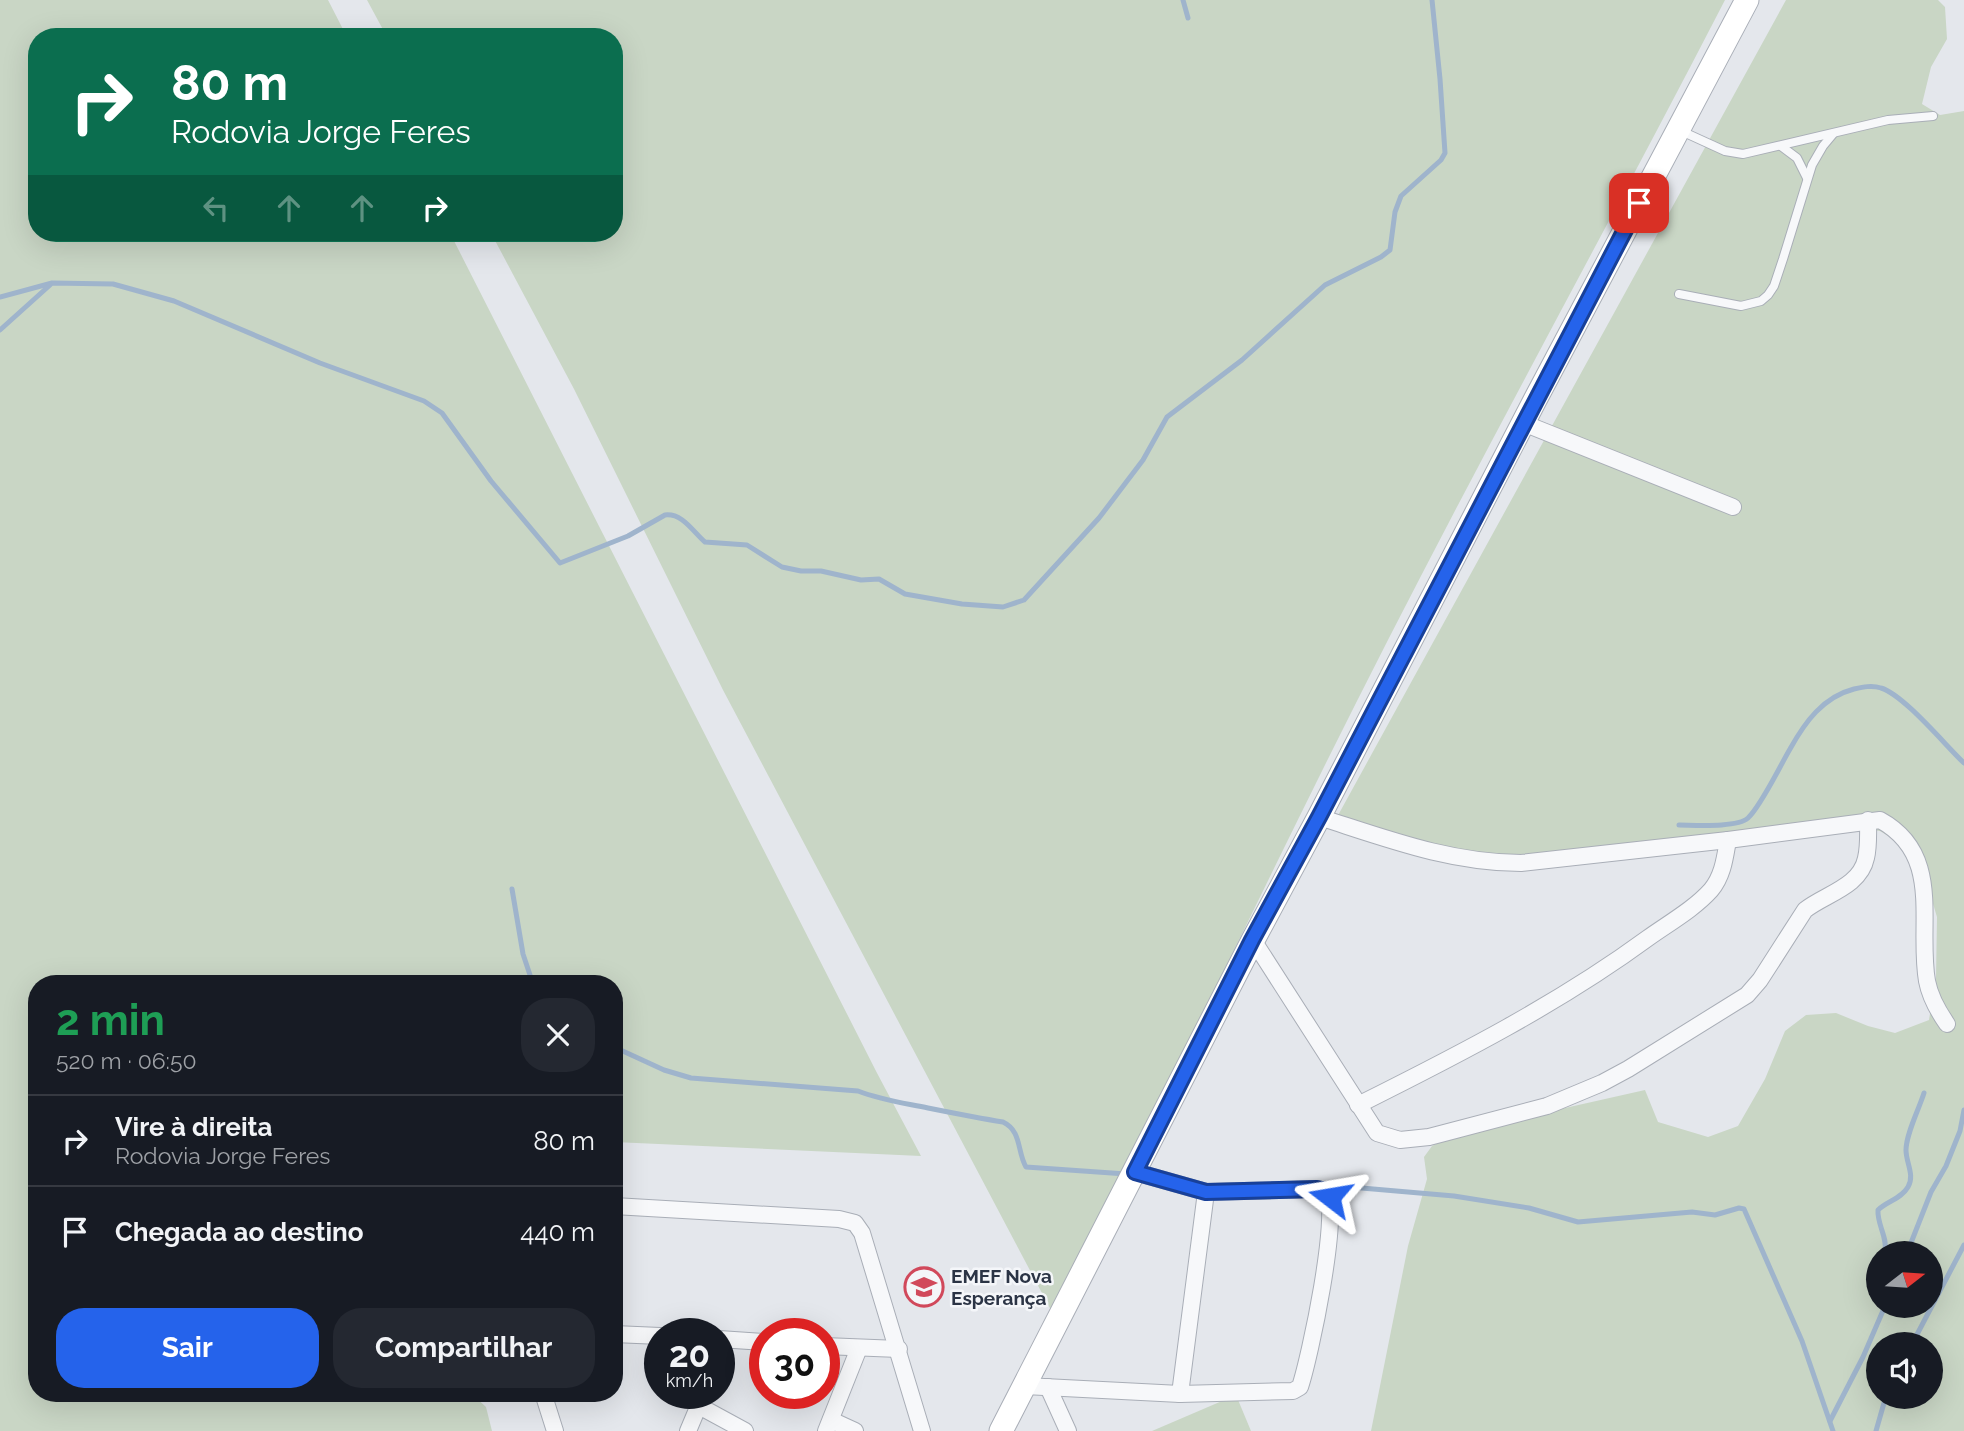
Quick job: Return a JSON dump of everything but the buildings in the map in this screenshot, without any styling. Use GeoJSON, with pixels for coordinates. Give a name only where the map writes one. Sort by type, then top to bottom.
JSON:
{"type":"FeatureCollection","features":[{"type":"Feature","properties":{"kind":"main road"},"geometry":{"type":"LineString","coordinates":[[1001,1431],[1252,940],[1746,0]]}},
{"type":"Feature","properties":{"kind":"street"},"geometry":{"type":"LineString","coordinates":[[1523,423],[1733,508]]}},
{"type":"Feature","properties":{"kind":"street"},"geometry":{"type":"LineString","coordinates":[[1319,817],[1443,855],[1499,863],[1521,863],[1728,840],[1880,820],[1892,826],[1904,838],[1922,874],[1927,979],[1937,1009],[1947,1024]]}},
{"type":"Feature","properties":{"kind":"street"},"geometry":{"type":"LineString","coordinates":[[1252,940],[1377,1133],[1400,1140],[1429,1137],[1547,1106],[1602,1083],[1753,989],[1805,910],[1850,883],[1864,867],[1868,820]]}},
{"type":"Feature","properties":{"kind":"street"},"geometry":{"type":"LineString","coordinates":[[1358,1105],[1466,1051],[1619,960],[1712,889],[1724,865],[1728,840]]}},
{"type":"Feature","properties":{"kind":"street"},"geometry":{"type":"LineString","coordinates":[[1025,1386],[1180,1394],[1293,1391],[1300,1387],[1313,1332],[1327,1247],[1330,1197],[1327,1191],[1206,1192],[1135,1172]]}},
{"type":"Feature","properties":{"kind":"street"},"geometry":{"type":"LineString","coordinates":[[1180,1394],[1206,1192]]}},
{"type":"Feature","properties":{"kind":"street"},"geometry":{"type":"LineString","coordinates":[[623,1207],[839,1219],[855,1223],[862,1233],[922,1431]]}},
{"type":"Feature","properties":{"kind":"street"},"geometry":{"type":"LineString","coordinates":[[623,1334],[644,1335]]}},
{"type":"Feature","properties":{"kind":"street"},"geometry":{"type":"LineString","coordinates":[[840,1347],[899,1349]]}},
{"type":"Feature","properties":{"kind":"street"},"geometry":{"type":"LineString","coordinates":[[855,1431],[828,1425],[859,1348]]}},
{"type":"Feature","properties":{"kind":"street"},"geometry":{"type":"LineString","coordinates":[[1048,1387],[1068,1431]]}},
{"type":"Feature","properties":{"kind":"street"},"geometry":{"type":"LineString","coordinates":[[546,1402],[555,1431]]}},
{"type":"Feature","properties":{"kind":"street"},"geometry":{"type":"LineString","coordinates":[[688,1431],[697,1409]]}},
{"type":"Feature","properties":{"kind":"street"},"geometry":{"type":"LineString","coordinates":[[715,1409],[745,1431]]}},
{"type":"Feature","properties":{"kind":"lane"},"geometry":{"type":"LineString","coordinates":[[1678,129],[1725,152],[1735,154],[1755,152],[1888,120],[1933,116]]}},
{"type":"Feature","properties":{"kind":"lane"},"geometry":{"type":"LineString","coordinates":[[1679,294],[1741,306],[1761,301],[1768,295],[1783,259],[1807,178],[1818,153],[1833,134]]}},
{"type":"Feature","properties":{"kind":"lane"},"geometry":{"type":"LineString","coordinates":[[1781,146],[1797,158],[1807,178]]}},
{"type":"Feature","properties":{"kind":"green space"},"geometry":{"type":"Polygon","coordinates":[[[0,0],[328,0],[342,28],[28,28],[28,242],[455,242],[921,1156],[623,1142],[623,975],[28,975],[28,1402],[481,1402],[486,1407],[492,1431],[0,1431],[0,0]]]}},
{"type":"Feature","properties":{"kind":"green space"},"geometry":{"type":"Polygon","coordinates":[[[367,0],[1725,0],[1390,636],[1052,1312],[723,690],[574,389],[496,242],[623,242],[623,28],[382,28],[367,0]]]}},
{"type":"Feature","properties":{"kind":"green space"},"geometry":{"type":"Polygon","coordinates":[[[1786,0],[1938,0],[1945,7],[1947,39],[1931,67],[1922,104],[1940,115],[1964,111],[1964,1431],[1371,1431],[1408,1246],[1427,1179],[1424,1157],[1432,1146],[1463,1131],[1645,1090],[1658,1122],[1708,1137],[1738,1126],[1765,1079],[1785,1031],[1806,1015],[1836,1013],[1895,1033],[1929,1020],[1936,977],[1937,917],[1926,880],[1910,849],[1880,831],[1854,828],[1549,861],[1471,859],[1336,819],[1786,0]]]}},
{"type":"Feature","properties":{"kind":"green space"},"geometry":{"type":"Polygon","coordinates":[[[1236,1395],[1251,1431],[1152,1431],[1236,1395]]]}},
{"type":"Feature","properties":{"kind":"waterway"},"geometry":{"type":"LineString","coordinates":[[1183,0],[1188,18]]}},
{"type":"Feature","properties":{"kind":"waterway"},"geometry":{"type":"LineString","coordinates":[[0,297],[52,283],[113,284],[174,301],[320,363],[424,401],[442,413],[491,481],[560,563],[628,536],[665,515],[671,515],[682,520],[705,542],[747,545],[782,567],[821,571],[861,580],[879,579],[905,594],[962,604],[1003,607],[1024,600],[1099,518],[1143,460],[1167,417],[1242,360],[1325,285],[1390,250],[1395,212],[1401,196],[1441,160],[1445,153],[1432,0]]}},
{"type":"Feature","properties":{"kind":"waterway"},"geometry":{"type":"LineString","coordinates":[[0,330],[50,285]]}},
{"type":"Feature","properties":{"kind":"waterway"},"geometry":{"type":"LineString","coordinates":[[1679,825],[1725,825],[1748,818],[1809,720],[1824,704],[1857,688],[1874,687],[1890,692],[1912,710],[1964,763]]}},
{"type":"Feature","properties":{"kind":"waterway"},"geometry":{"type":"LineString","coordinates":[[512,889],[523,954],[530,975]]}},
{"type":"Feature","properties":{"kind":"waterway"},"geometry":{"type":"LineString","coordinates":[[623,1051],[664,1070],[691,1078],[858,1091],[893,1101],[1003,1122],[1016,1136],[1026,1167],[1126,1174]]}},
{"type":"Feature","properties":{"kind":"waterway"},"geometry":{"type":"LineString","coordinates":[[1885,1241],[1878,1210],[1902,1194],[1910,1182],[1907,1144],[1924,1093]]}},
{"type":"Feature","properties":{"kind":"waterway"},"geometry":{"type":"LineString","coordinates":[[1912,1241],[1960,1131],[1964,1110]]}},
{"type":"Feature","properties":{"kind":"waterway"},"geometry":{"type":"LineString","coordinates":[[1327,1185],[1454,1196],[1529,1208],[1578,1222],[1692,1212],[1715,1215],[1744,1209],[1802,1341],[1833,1431]]}},
{"type":"Feature","properties":{"kind":"waterway"},"geometry":{"type":"LineString","coordinates":[[1918,1332],[1964,1245]]}},
{"type":"Feature","properties":{"kind":"waterway"},"geometry":{"type":"LineString","coordinates":[[1830,1421],[1880,1318]]}},
{"type":"Feature","properties":{"kind":"waterway"},"geometry":{"type":"LineString","coordinates":[[1876,1431],[1882,1409]]}},
{"type":"Feature","properties":{"kind":"place","name":"EMEF Nova Esperança"},"geometry":{"type":"Point","coordinates":[924,1287]}},
{"type":"Feature","properties":{"kind":"route"},"geometry":{"type":"LineString","coordinates":[[1330,1197],[1327,1191],[1317,1189],[1206,1192],[1135,1172],[1252,940],[1319,817],[1639,203]]}}]}
